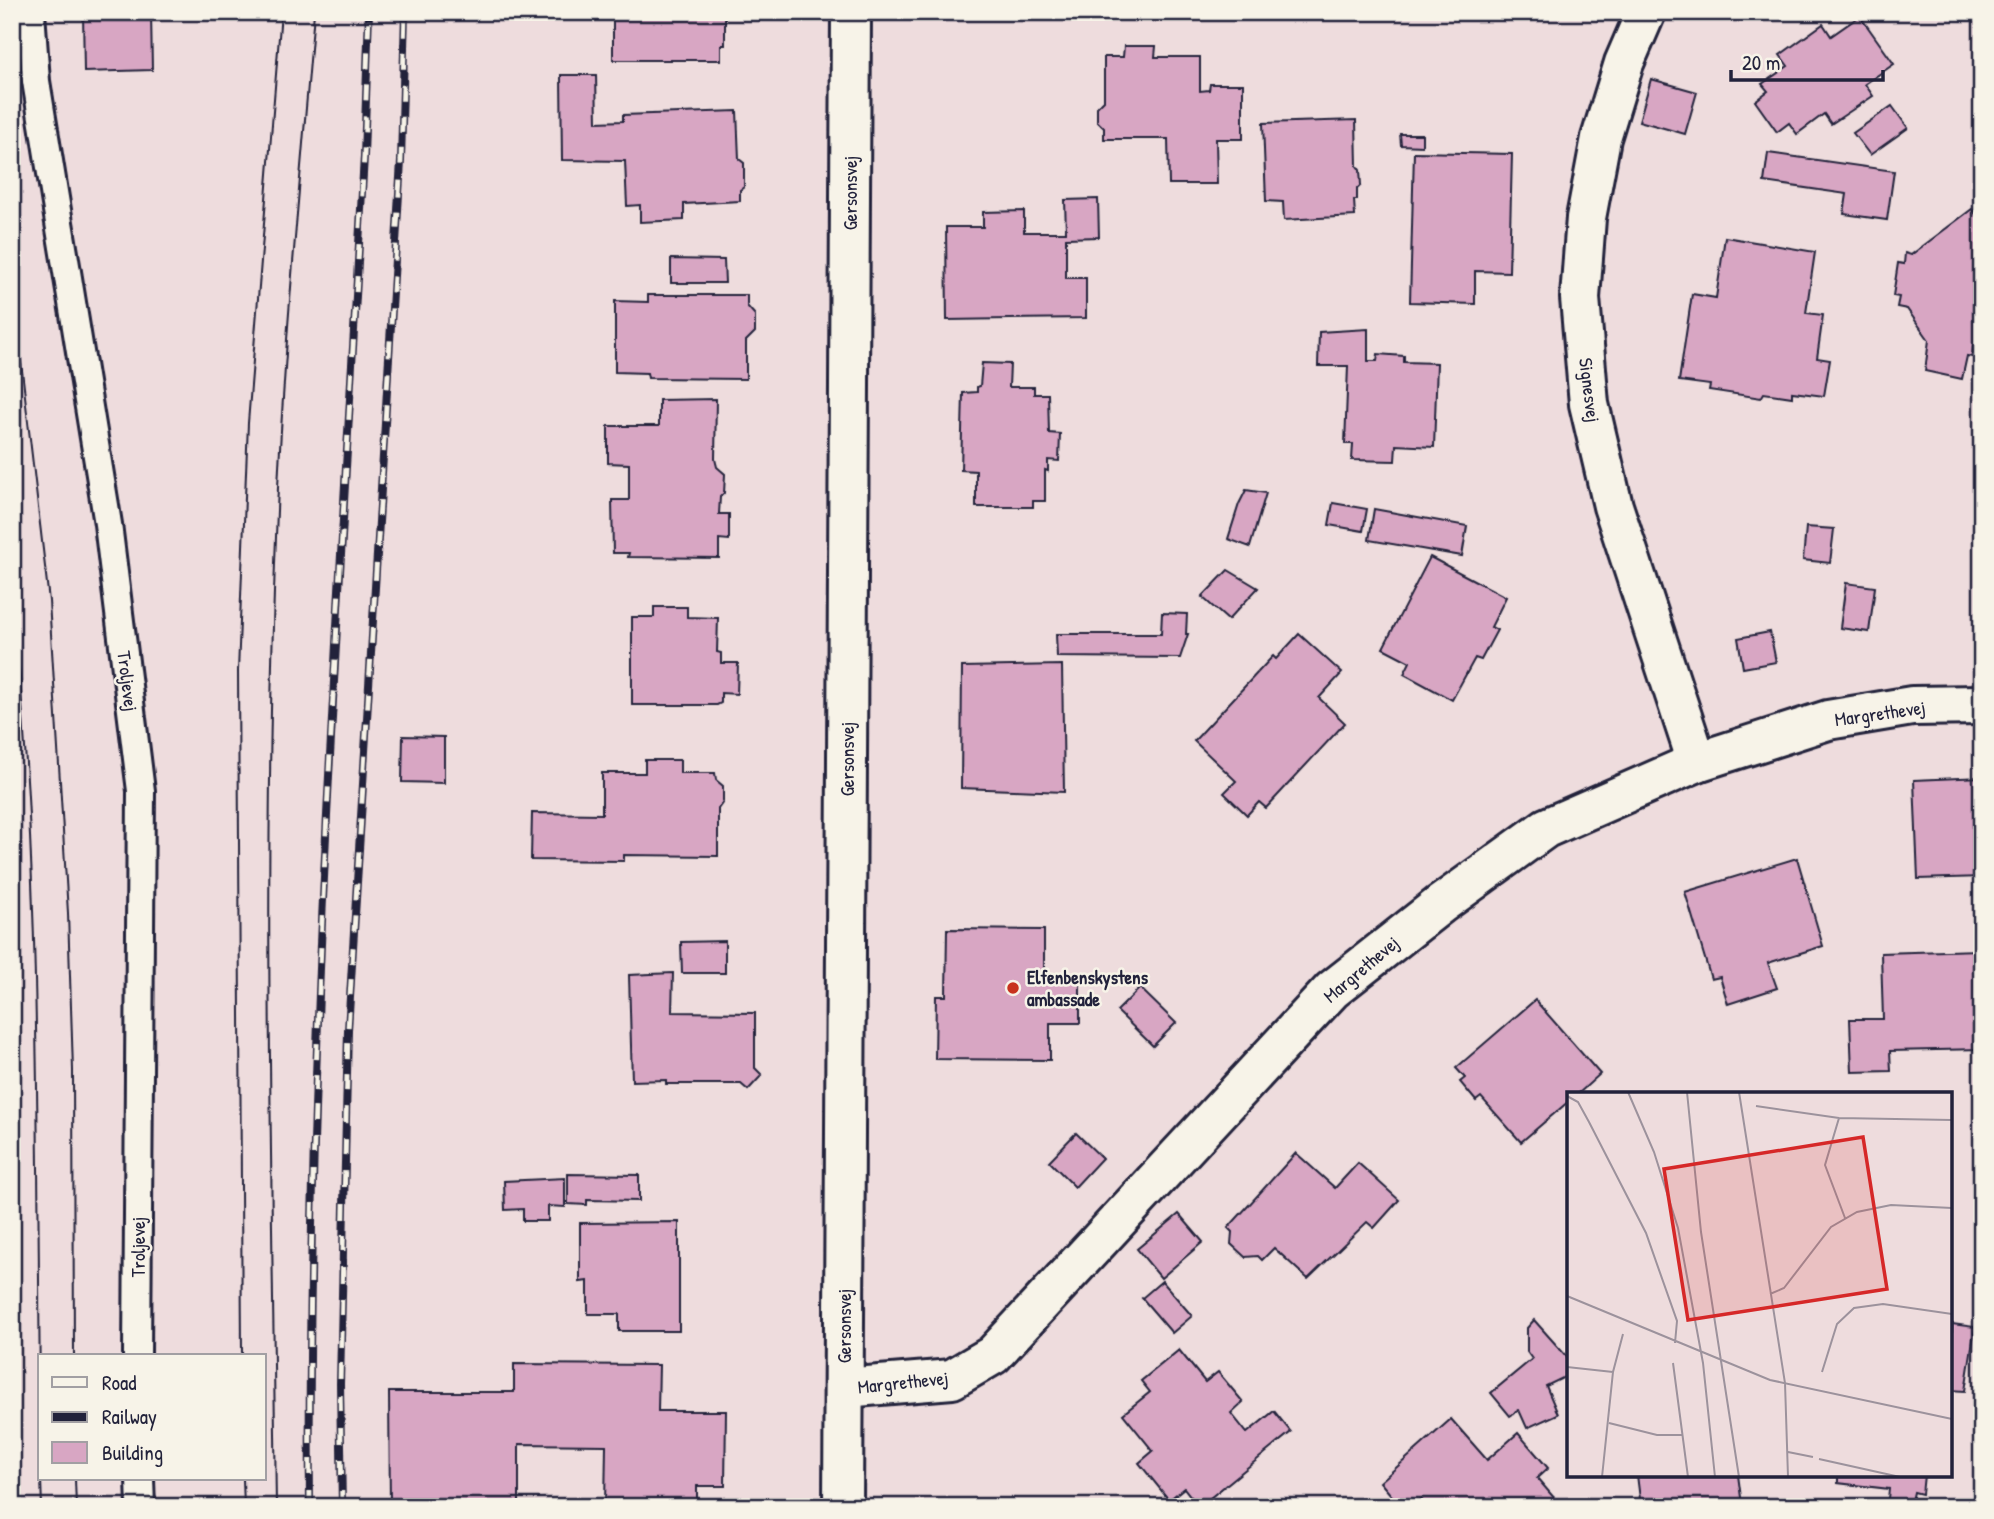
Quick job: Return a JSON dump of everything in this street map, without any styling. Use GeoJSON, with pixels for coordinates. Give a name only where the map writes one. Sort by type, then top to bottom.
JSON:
{"type":"FeatureCollection","features":[{"type":"Feature","properties":{"kind":"street","name":"Gersonsvej"},"geometry":{"type":"LineString","coordinates":[[843,1507],[851,12]]}},
{"type":"Feature","properties":{"kind":"street","name":"Signesvej"},"geometry":{"type":"LineString","coordinates":[[1646,12],[1624,63],[1601,138],[1586,218],[1580,299],[1588,404],[1614,506],[1697,762]]}},
{"type":"Feature","properties":{"kind":"street","name":"Margrethevej"},"geometry":{"type":"LineString","coordinates":[[844,1388],[953,1380],[993,1355],[1332,990],[1441,904],[1546,828],[1697,762],[1828,720],[1912,706],[1982,705]]}},
{"type":"Feature","properties":{"kind":"lane","name":"Troljevej"},"geometry":{"type":"LineString","coordinates":[[31,12],[36,80],[108,524],[141,791],[137,1354]]}},
{"type":"Feature","properties":{"kind":"lane"},"geometry":{"type":"LineString","coordinates":[[141,1480],[141,1507]]}},
{"type":"Feature","properties":{"kind":"building"},"geometry":{"type":"Polygon","coordinates":[[[83,12],[151,12],[152,70],[84,72],[83,12]]]}},
{"type":"Feature","properties":{"kind":"building"},"geometry":{"type":"Polygon","coordinates":[[[613,12],[725,12],[725,45],[721,45],[721,60],[613,60],[613,12]]]}},
{"type":"Feature","properties":{"kind":"building"},"geometry":{"type":"Polygon","coordinates":[[[1860,16],[1894,64],[1865,84],[1873,96],[1831,124],[1824,114],[1797,134],[1789,123],[1777,132],[1755,101],[1768,91],[1762,84],[1788,66],[1780,55],[1823,24],[1831,36],[1860,16]]]}},
{"type":"Feature","properties":{"kind":"building"},"geometry":{"type":"Polygon","coordinates":[[[1124,46],[1156,46],[1155,57],[1200,57],[1200,91],[1209,90],[1210,84],[1243,84],[1243,139],[1216,139],[1217,184],[1169,184],[1168,139],[1104,139],[1104,128],[1097,121],[1097,107],[1104,100],[1104,57],[1123,57],[1124,46]]]}},
{"type":"Feature","properties":{"kind":"building"},"geometry":{"type":"Polygon","coordinates":[[[561,75],[596,75],[597,122],[623,121],[623,115],[737,111],[739,159],[744,163],[744,187],[740,190],[740,201],[684,204],[684,220],[640,222],[640,205],[627,206],[625,161],[562,160],[561,75]]]}},
{"type":"Feature","properties":{"kind":"building"},"geometry":{"type":"Polygon","coordinates":[[[1651,79],[1697,92],[1685,134],[1639,121],[1651,79]]]}},
{"type":"Feature","properties":{"kind":"building"},"geometry":{"type":"Polygon","coordinates":[[[1892,106],[1908,128],[1870,155],[1853,133],[1892,106]]]}},
{"type":"Feature","properties":{"kind":"building"},"geometry":{"type":"Polygon","coordinates":[[[1356,120],[1357,166],[1360,170],[1361,185],[1357,189],[1357,200],[1354,200],[1355,216],[1284,220],[1283,202],[1266,201],[1263,123],[1356,120]]]}},
{"type":"Feature","properties":{"kind":"building"},"geometry":{"type":"Polygon","coordinates":[[[1400,134],[1422,134],[1422,146],[1401,145],[1400,134]]]}},
{"type":"Feature","properties":{"kind":"building"},"geometry":{"type":"Polygon","coordinates":[[[1414,152],[1512,154],[1509,272],[1475,271],[1475,304],[1410,302],[1414,152]]]}},
{"type":"Feature","properties":{"kind":"building"},"geometry":{"type":"Polygon","coordinates":[[[1768,153],[1894,171],[1887,220],[1844,214],[1847,194],[1764,182],[1768,153]]]}},
{"type":"Feature","properties":{"kind":"building"},"geometry":{"type":"Polygon","coordinates":[[[1098,199],[1099,237],[1066,238],[1066,278],[1086,278],[1086,318],[947,320],[946,227],[983,227],[983,212],[1024,211],[1024,232],[1066,232],[1065,200],[1098,199]]]}},
{"type":"Feature","properties":{"kind":"building"},"geometry":{"type":"Polygon","coordinates":[[[1972,209],[1982,223],[1982,340],[1973,346],[1972,357],[1967,356],[1962,379],[1925,371],[1929,340],[1907,309],[1897,307],[1899,297],[1893,296],[1898,263],[1904,264],[1905,253],[1911,255],[1972,209]]]}},
{"type":"Feature","properties":{"kind":"building"},"geometry":{"type":"Polygon","coordinates":[[[1725,237],[1815,252],[1806,313],[1823,315],[1817,358],[1830,360],[1824,396],[1792,392],[1792,397],[1764,393],[1761,398],[1709,390],[1710,385],[1679,381],[1692,294],[1716,298],[1725,237]]]}},
{"type":"Feature","properties":{"kind":"building"},"geometry":{"type":"Polygon","coordinates":[[[671,259],[724,260],[725,283],[671,283],[671,259]]]}},
{"type":"Feature","properties":{"kind":"building"},"geometry":{"type":"Polygon","coordinates":[[[648,295],[747,295],[747,306],[755,315],[755,332],[746,341],[746,379],[648,378],[647,373],[615,372],[615,301],[648,302],[648,295]]]}},
{"type":"Feature","properties":{"kind":"building"},"geometry":{"type":"Polygon","coordinates":[[[1368,329],[1368,361],[1377,361],[1378,354],[1404,356],[1404,362],[1437,363],[1434,447],[1396,445],[1395,461],[1352,460],[1353,444],[1345,444],[1348,366],[1318,366],[1319,332],[1368,329]]]}},
{"type":"Feature","properties":{"kind":"building"},"geometry":{"type":"Polygon","coordinates":[[[982,363],[1010,364],[1009,387],[1034,387],[1034,394],[1048,394],[1049,433],[1060,434],[1059,461],[1048,460],[1048,471],[1045,470],[1045,501],[1033,501],[1033,507],[976,507],[976,471],[961,470],[963,393],[977,392],[982,363]]]}},
{"type":"Feature","properties":{"kind":"building"},"geometry":{"type":"Polygon","coordinates":[[[716,399],[715,459],[717,467],[725,474],[719,514],[729,514],[729,540],[719,539],[719,558],[628,557],[629,553],[613,553],[612,500],[629,500],[629,464],[608,463],[608,426],[659,426],[659,400],[716,399]]]}},
{"type":"Feature","properties":{"kind":"building"},"geometry":{"type":"Polygon","coordinates":[[[1246,490],[1266,493],[1250,547],[1228,539],[1246,490]]]}},
{"type":"Feature","properties":{"kind":"building"},"geometry":{"type":"Polygon","coordinates":[[[1333,503],[1367,509],[1363,531],[1329,525],[1333,503]]]}},
{"type":"Feature","properties":{"kind":"building"},"geometry":{"type":"Polygon","coordinates":[[[1374,509],[1467,526],[1462,556],[1369,540],[1374,509]]]}},
{"type":"Feature","properties":{"kind":"building"},"geometry":{"type":"Polygon","coordinates":[[[1806,527],[1834,529],[1830,563],[1803,560],[1806,527]]]}},
{"type":"Feature","properties":{"kind":"building"},"geometry":{"type":"Polygon","coordinates":[[[1430,557],[1506,597],[1491,627],[1497,630],[1481,660],[1475,658],[1452,700],[1404,674],[1410,662],[1383,648],[1430,557]]]}},
{"type":"Feature","properties":{"kind":"building"},"geometry":{"type":"Polygon","coordinates":[[[1228,570],[1258,588],[1228,620],[1202,597],[1228,570]]]}},
{"type":"Feature","properties":{"kind":"building"},"geometry":{"type":"Polygon","coordinates":[[[1846,583],[1875,587],[1869,632],[1840,628],[1846,583]]]}},
{"type":"Feature","properties":{"kind":"building"},"geometry":{"type":"Polygon","coordinates":[[[654,607],[687,607],[687,617],[718,618],[717,652],[721,653],[721,663],[738,663],[737,694],[721,693],[721,703],[717,705],[632,705],[632,617],[654,617],[654,607]]]}},
{"type":"Feature","properties":{"kind":"building"},"geometry":{"type":"Polygon","coordinates":[[[1162,613],[1187,614],[1188,634],[1180,658],[1057,657],[1056,634],[1161,634],[1162,613]]]}},
{"type":"Feature","properties":{"kind":"building"},"geometry":{"type":"Polygon","coordinates":[[[1770,632],[1776,662],[1743,668],[1738,638],[1770,632]]]}},
{"type":"Feature","properties":{"kind":"building"},"geometry":{"type":"Polygon","coordinates":[[[1299,634],[1342,673],[1319,698],[1345,723],[1266,808],[1259,802],[1247,815],[1224,793],[1236,781],[1194,741],[1273,656],[1276,659],[1299,634]]]}},
{"type":"Feature","properties":{"kind":"building"},"geometry":{"type":"Polygon","coordinates":[[[1062,665],[1064,792],[961,788],[962,667],[1062,665]]]}},
{"type":"Feature","properties":{"kind":"building"},"geometry":{"type":"Polygon","coordinates":[[[403,736],[444,737],[444,783],[402,782],[403,736]]]}},
{"type":"Feature","properties":{"kind":"building"},"geometry":{"type":"Polygon","coordinates":[[[645,760],[680,760],[680,773],[715,773],[716,780],[723,786],[723,802],[718,809],[718,856],[624,855],[624,861],[531,860],[532,813],[602,814],[602,773],[645,773],[645,760]]]}},
{"type":"Feature","properties":{"kind":"building"},"geometry":{"type":"Polygon","coordinates":[[[1982,777],[1982,877],[1918,879],[1914,780],[1982,777]]]}},
{"type":"Feature","properties":{"kind":"building"},"geometry":{"type":"Polygon","coordinates":[[[1797,858],[1823,946],[1768,963],[1777,988],[1728,1004],[1720,977],[1711,979],[1685,892],[1797,858]]]}},
{"type":"Feature","properties":{"kind":"building","name":"Elfenbenskystens ambassade"},"geometry":{"type":"Polygon","coordinates":[[[947,929],[1044,930],[1044,980],[1080,980],[1080,1023],[1050,1023],[1050,1060],[935,1059],[936,996],[946,996],[947,929]]]}},
{"type":"Feature","properties":{"kind":"building"},"geometry":{"type":"Polygon","coordinates":[[[725,941],[725,973],[682,973],[681,942],[725,941]]]}},
{"type":"Feature","properties":{"kind":"building"},"geometry":{"type":"Polygon","coordinates":[[[1979,950],[1982,1049],[1890,1051],[1891,1071],[1852,1072],[1850,1019],[1883,1019],[1881,953],[1979,950]]]}},
{"type":"Feature","properties":{"kind":"building"},"geometry":{"type":"Polygon","coordinates":[[[673,973],[672,1012],[755,1013],[755,1068],[762,1075],[748,1090],[741,1084],[632,1081],[629,975],[673,973]]]}},
{"type":"Feature","properties":{"kind":"building"},"geometry":{"type":"Polygon","coordinates":[[[1140,988],[1176,1023],[1153,1046],[1117,1011],[1140,988]]]}},
{"type":"Feature","properties":{"kind":"building"},"geometry":{"type":"Polygon","coordinates":[[[1535,1000],[1600,1074],[1580,1092],[1567,1092],[1567,1103],[1521,1142],[1481,1097],[1476,1101],[1460,1082],[1465,1078],[1456,1068],[1535,1000]]]}},
{"type":"Feature","properties":{"kind":"building"},"geometry":{"type":"Polygon","coordinates":[[[1076,1133],[1102,1158],[1075,1187],[1049,1161],[1076,1133]]]}},
{"type":"Feature","properties":{"kind":"building"},"geometry":{"type":"Polygon","coordinates":[[[1296,1153],[1335,1188],[1358,1163],[1399,1200],[1374,1228],[1367,1222],[1308,1279],[1274,1248],[1262,1260],[1258,1256],[1245,1257],[1231,1244],[1232,1232],[1228,1228],[1296,1153]]]}},
{"type":"Feature","properties":{"kind":"building"},"geometry":{"type":"Polygon","coordinates":[[[568,1174],[639,1175],[639,1201],[587,1200],[587,1205],[568,1204],[568,1174]]]}},
{"type":"Feature","properties":{"kind":"building"},"geometry":{"type":"Polygon","coordinates":[[[565,1178],[565,1207],[548,1206],[548,1221],[523,1221],[523,1209],[505,1210],[504,1181],[565,1178]]]}},
{"type":"Feature","properties":{"kind":"building"},"geometry":{"type":"Polygon","coordinates":[[[1179,1214],[1203,1242],[1161,1278],[1137,1249],[1179,1214]]]}},
{"type":"Feature","properties":{"kind":"building"},"geometry":{"type":"Polygon","coordinates":[[[679,1222],[679,1331],[619,1331],[619,1314],[588,1314],[588,1281],[580,1282],[580,1223],[679,1222]]]}},
{"type":"Feature","properties":{"kind":"building"},"geometry":{"type":"Polygon","coordinates":[[[1162,1281],[1192,1316],[1172,1333],[1142,1298],[1162,1281]]]}},
{"type":"Feature","properties":{"kind":"building"},"geometry":{"type":"Polygon","coordinates":[[[1534,1320],[1567,1357],[1567,1376],[1546,1386],[1558,1414],[1527,1428],[1519,1410],[1510,1416],[1491,1393],[1532,1359],[1527,1352],[1527,1328],[1534,1320]]]}},
{"type":"Feature","properties":{"kind":"building"},"geometry":{"type":"Polygon","coordinates":[[[1952,1324],[1975,1327],[1965,1391],[1952,1390],[1952,1324]]]}},
{"type":"Feature","properties":{"kind":"building"},"geometry":{"type":"Polygon","coordinates":[[[1179,1350],[1205,1382],[1218,1372],[1243,1402],[1231,1413],[1247,1433],[1274,1411],[1291,1432],[1199,1507],[1184,1488],[1169,1500],[1139,1463],[1153,1451],[1123,1414],[1150,1392],[1141,1381],[1179,1350]]]}},
{"type":"Feature","properties":{"kind":"building"},"geometry":{"type":"Polygon","coordinates":[[[514,1364],[659,1365],[658,1411],[726,1411],[725,1486],[697,1486],[697,1507],[605,1507],[606,1445],[519,1444],[519,1507],[390,1507],[389,1392],[514,1392],[514,1364]]]}},
{"type":"Feature","properties":{"kind":"building"},"geometry":{"type":"Polygon","coordinates":[[[1451,1419],[1487,1460],[1518,1433],[1548,1468],[1537,1478],[1562,1507],[1428,1507],[1421,1499],[1413,1507],[1401,1507],[1380,1482],[1451,1419]]]}},
{"type":"Feature","properties":{"kind":"building"},"geometry":{"type":"Polygon","coordinates":[[[1980,1476],[1982,1507],[1975,1507],[1980,1476]]]}},
{"type":"Feature","properties":{"kind":"building"},"geometry":{"type":"Polygon","coordinates":[[[1637,1477],[1738,1477],[1742,1505],[1641,1507],[1637,1477]]]}},
{"type":"Feature","properties":{"kind":"building"},"geometry":{"type":"Polygon","coordinates":[[[1838,1477],[1924,1477],[1922,1494],[1914,1492],[1912,1501],[1888,1499],[1889,1489],[1838,1483],[1838,1477]]]}},
{"type":"Feature","properties":{"kind":"tram line"},"geometry":{"type":"LineString","coordinates":[[242,1354],[238,671],[248,423],[281,12]]}},
{"type":"Feature","properties":{"kind":"tram line"},"geometry":{"type":"LineString","coordinates":[[276,1507],[269,901],[272,658],[282,406],[314,12]]}},
{"type":"Feature","properties":{"kind":"tram line"},"geometry":{"type":"LineString","coordinates":[[12,285],[49,601],[68,913],[73,1070],[74,1354]]}},
{"type":"Feature","properties":{"kind":"tram line"},"geometry":{"type":"LineString","coordinates":[[12,592],[28,792],[32,892],[40,1354]]}},
{"type":"Feature","properties":{"kind":"tram line"},"geometry":{"type":"LineString","coordinates":[[41,1480],[42,1507]]}},
{"type":"Feature","properties":{"kind":"tram line"},"geometry":{"type":"LineString","coordinates":[[75,1480],[76,1507]]}},
{"type":"Feature","properties":{"kind":"tram line"},"geometry":{"type":"LineString","coordinates":[[243,1480],[244,1507]]}},
{"type":"Feature","properties":{"kind":"railway"},"geometry":{"type":"LineString","coordinates":[[310,1507],[310,1338],[319,1000],[364,156],[369,12]]}},
{"type":"Feature","properties":{"kind":"railway"},"geometry":{"type":"LineString","coordinates":[[342,1507],[340,1384],[348,1030],[401,161],[405,12]]}},
{"type":"Feature","properties":{"kind":"place","name":"Elfenbenskystens ambassade"},"geometry":{"type":"Point","coordinates":[1013,988]}}]}
